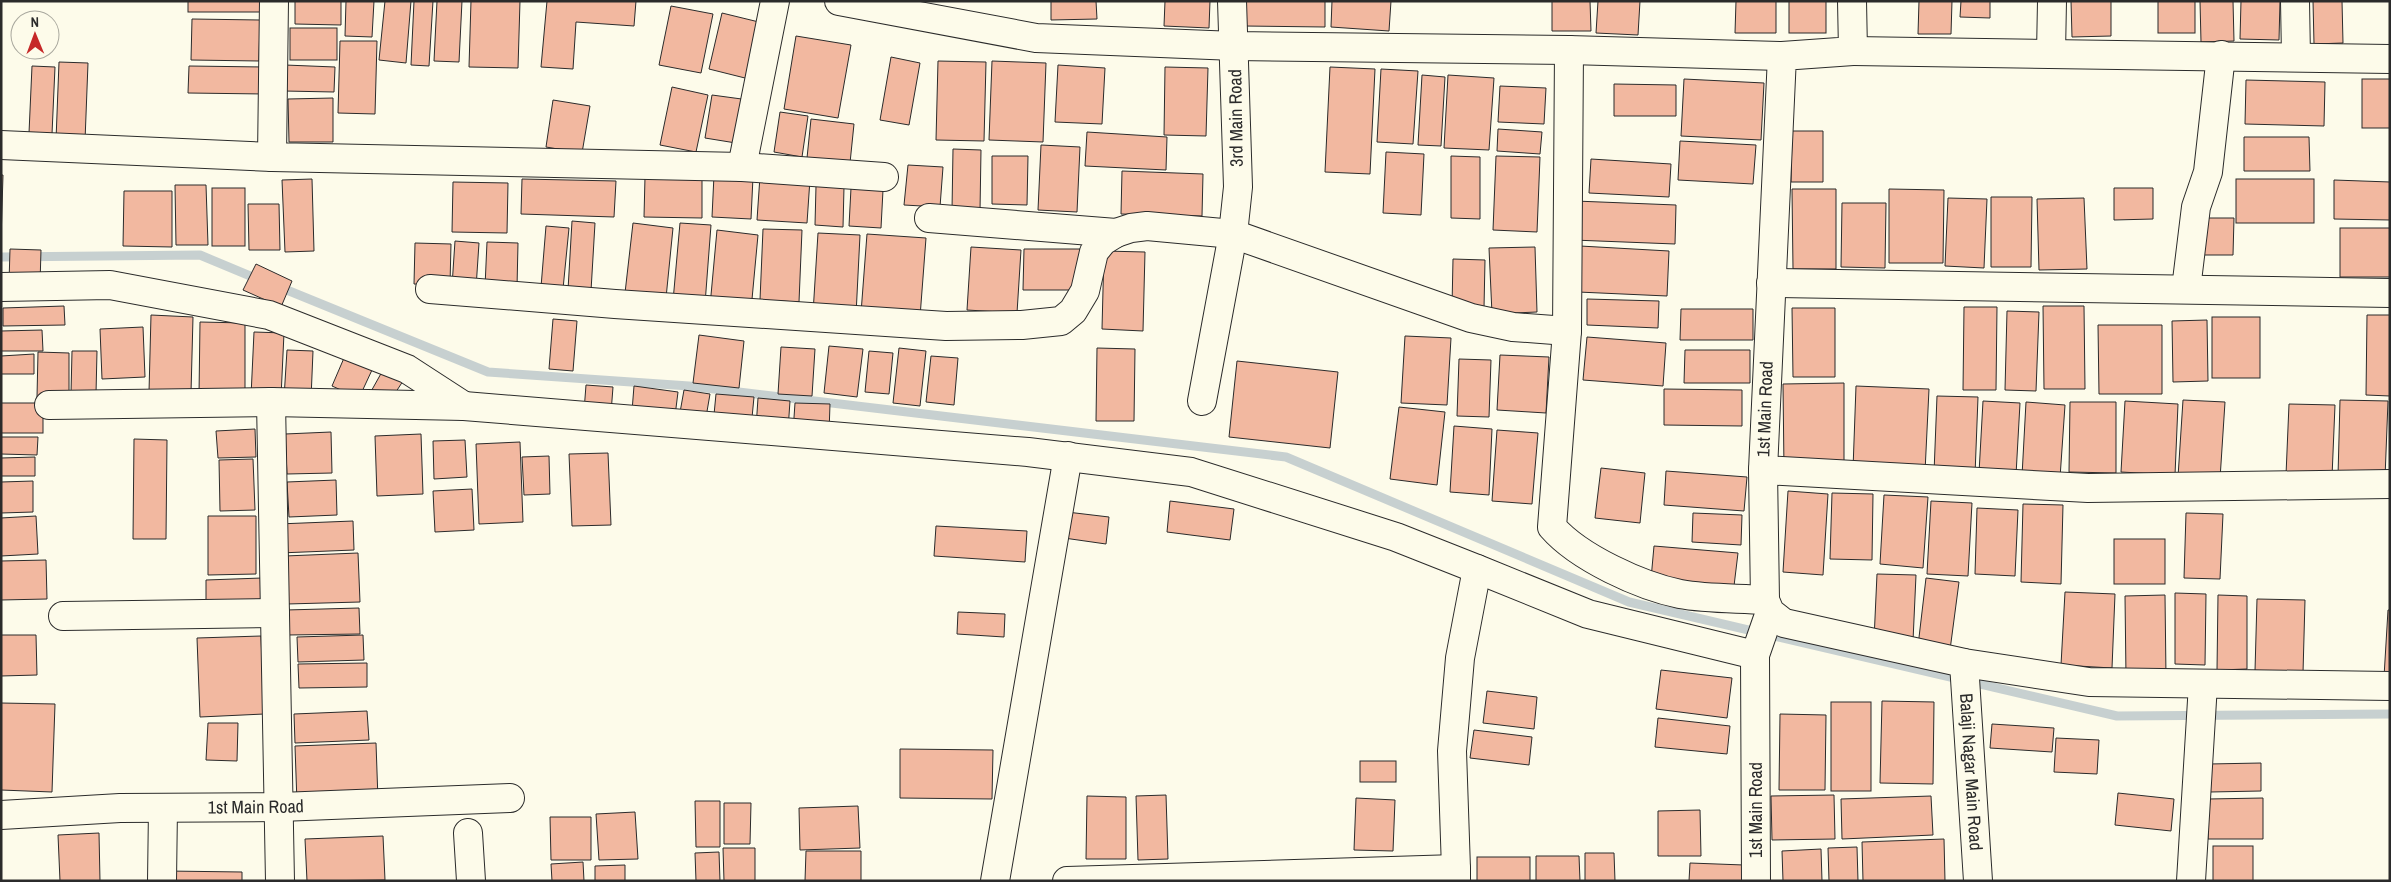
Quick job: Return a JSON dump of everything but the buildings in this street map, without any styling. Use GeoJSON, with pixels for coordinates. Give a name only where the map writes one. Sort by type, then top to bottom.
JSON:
{"type":"FeatureCollection","features":[{"type":"Feature","properties":{"kind":"street"},"geometry":{"type":"LineString","coordinates":[[272,157],[274,1]]}},
{"type":"Feature","properties":{"kind":"street"},"geometry":{"type":"LineString","coordinates":[[742,167],[775,1]]}},
{"type":"Feature","properties":{"kind":"street"},"geometry":{"type":"LineString","coordinates":[[839,1],[1036,38],[1235,46],[1569,50],[1782,56],[1853,51],[2390,58]]}},
{"type":"Feature","properties":{"kind":"street","name":"3rd Main Road"},"geometry":{"type":"LineString","coordinates":[[1202,401],[1233,234],[1238,187],[1235,46],[1232,1]]}},
{"type":"Feature","properties":{"kind":"street"},"geometry":{"type":"LineString","coordinates":[[1852,1],[1853,51]]}},
{"type":"Feature","properties":{"kind":"street"},"geometry":{"type":"LineString","coordinates":[[2052,1],[2052,53]]}},
{"type":"Feature","properties":{"kind":"street"},"geometry":{"type":"LineString","coordinates":[[2295,1],[2296,57]]}},
{"type":"Feature","properties":{"kind":"street"},"geometry":{"type":"LineString","coordinates":[[1569,50],[1567,331],[1552,504],[1552,528],[1582,553],[1644,584],[1681,594],[1763,627]]}},
{"type":"Feature","properties":{"kind":"street"},"geometry":{"type":"LineString","coordinates":[[2186,289],[2196,207],[2208,172],[2221,55]]}},
{"type":"Feature","properties":{"kind":"street","name":"1st Main Road"},"geometry":{"type":"LineString","coordinates":[[1756,881],[1763,627],[1763,470],[1782,56]]}},
{"type":"Feature","properties":{"kind":"street"},"geometry":{"type":"LineString","coordinates":[[1,145],[272,157],[742,167],[884,177]]}},
{"type":"Feature","properties":{"kind":"street"},"geometry":{"type":"LineString","coordinates":[[929,218],[1116,233]]}},
{"type":"Feature","properties":{"kind":"street"},"geometry":{"type":"LineString","coordinates":[[430,289],[616,304],[946,326],[1022,325],[1061,321],[1073,311],[1085,291],[1094,252],[1103,241],[1116,233],[1131,228],[1147,226],[1233,234],[1471,318],[1513,326],[1567,331]]}},
{"type":"Feature","properties":{"kind":"street"},"geometry":{"type":"LineString","coordinates":[[1771,283],[2390,293]]}},
{"type":"Feature","properties":{"kind":"street"},"geometry":{"type":"LineString","coordinates":[[1,287],[110,285],[269,315],[407,369],[464,406]]}},
{"type":"Feature","properties":{"kind":"street"},"geometry":{"type":"LineString","coordinates":[[271,402],[280,881]]}},
{"type":"Feature","properties":{"kind":"street"},"geometry":{"type":"LineString","coordinates":[[48,405],[271,402],[464,406],[1068,456],[1191,472],[1396,536],[1588,614],[1763,627],[1784,623],[1964,665],[2089,682],[2202,690],[2390,686]]}},
{"type":"Feature","properties":{"kind":"street"},"geometry":{"type":"LineString","coordinates":[[995,881],[1068,456]]}},
{"type":"Feature","properties":{"kind":"street"},"geometry":{"type":"LineString","coordinates":[[1763,470],[2088,488],[2390,484]]}},
{"type":"Feature","properties":{"kind":"street"},"geometry":{"type":"LineString","coordinates":[[1067,881],[1456,875],[1452,751],[1460,658],[1477,569]]}},
{"type":"Feature","properties":{"kind":"street"},"geometry":{"type":"LineString","coordinates":[[63,616],[276,613]]}},
{"type":"Feature","properties":{"kind":"street","name":"Balaji Nagar Main Road"},"geometry":{"type":"LineString","coordinates":[[1964,665],[1978,881]]}},
{"type":"Feature","properties":{"kind":"street"},"geometry":{"type":"LineString","coordinates":[[2191,881],[2202,690]]}},
{"type":"Feature","properties":{"kind":"street","name":"1st Main Road"},"geometry":{"type":"LineString","coordinates":[[1,815],[163,808],[280,807],[510,798]]}},
{"type":"Feature","properties":{"kind":"street"},"geometry":{"type":"LineString","coordinates":[[162,881],[163,808]]}},
{"type":"Feature","properties":{"kind":"street"},"geometry":{"type":"LineString","coordinates":[[468,833],[471,881]]}},
{"type":"Feature","properties":{"kind":"waterway"},"geometry":{"type":"LineString","coordinates":[[1,257],[200,255],[260,280]]}},
{"type":"Feature","properties":{"kind":"waterway"},"geometry":{"type":"LineString","coordinates":[[277,286],[488,372],[689,386],[1286,457],[1629,602],[2117,716],[2390,714]]}}]}
